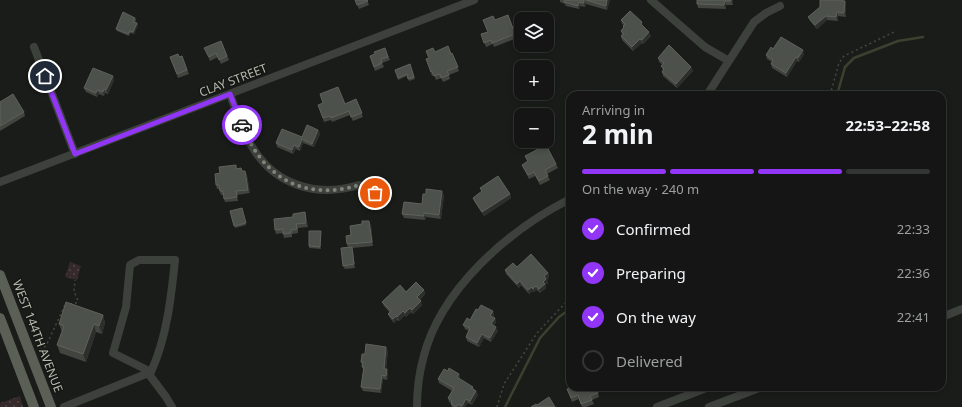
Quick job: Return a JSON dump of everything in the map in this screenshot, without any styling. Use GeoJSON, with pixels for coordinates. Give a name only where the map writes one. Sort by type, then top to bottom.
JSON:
{"type":"FeatureCollection","features":[{"type":"Feature","properties":{"kind":"main road","name":"WEST 144TH AVENUE"},"geometry":{"type":"LineString","coordinates":[[0,275],[51,407]]}},
{"type":"Feature","properties":{"kind":"main road"},"geometry":{"type":"LineString","coordinates":[[0,318],[34,407]]}},
{"type":"Feature","properties":{"kind":"street","name":"CLAY STREET"},"geometry":{"type":"LineString","coordinates":[[0,182],[474,0]]}},
{"type":"Feature","properties":{"kind":"street"},"geometry":{"type":"LineString","coordinates":[[651,0],[706,47],[729,61]]}},
{"type":"Feature","properties":{"kind":"street"},"geometry":{"type":"LineString","coordinates":[[710,91],[754,22],[766,13],[780,6]]}},
{"type":"Feature","properties":{"kind":"street"},"geometry":{"type":"LineString","coordinates":[[34,47],[75,154]]}},
{"type":"Feature","properties":{"kind":"street"},"geometry":{"type":"LineString","coordinates":[[230,94],[250,144],[262,161],[278,175],[287,181],[307,188],[339,190],[359,185],[375,193]]}},
{"type":"Feature","properties":{"kind":"street"},"geometry":{"type":"LineString","coordinates":[[417,407],[418,385],[423,358],[438,320],[458,290],[507,240],[536,218],[566,201]]}},
{"type":"Feature","properties":{"kind":"street"},"geometry":{"type":"LineString","coordinates":[[64,407],[149,372],[158,357],[168,315],[175,260],[139,260],[130,265],[126,307],[113,353],[149,372],[172,407]]}},
{"type":"Feature","properties":{"kind":"street"},"geometry":{"type":"LineString","coordinates":[[946,315],[962,309]]}},
{"type":"Feature","properties":{"kind":"street"},"geometry":{"type":"LineString","coordinates":[[657,407],[699,391]]}},
{"type":"Feature","properties":{"kind":"street"},"geometry":{"type":"LineString","coordinates":[[710,407],[751,391]]}},
{"type":"Feature","properties":{"kind":"path"},"geometry":{"type":"LineString","coordinates":[[831,91],[839,63],[844,56],[894,32]]}},
{"type":"Feature","properties":{"kind":"path"},"geometry":{"type":"LineString","coordinates":[[40,350],[46,346],[65,304],[76,303],[78,301],[74,291],[75,280]]}},
{"type":"Feature","properties":{"kind":"path"},"geometry":{"type":"LineString","coordinates":[[497,407],[504,384],[537,333],[566,302]]}},
{"type":"Feature","properties":{"kind":"shaded area"},"geometry":{"type":"Polygon","coordinates":[[[70,262],[81,266],[77,280],[65,277],[70,262]]]}},
{"type":"Feature","properties":{"kind":"shaded area"},"geometry":{"type":"Polygon","coordinates":[[[20,396],[23,407],[0,407],[0,403],[20,396]]]}},
{"type":"Feature","properties":{"kind":"building"},"geometry":{"type":"Polygon","coordinates":[[[355,0],[367,0],[368,1],[357,5],[355,0]]]}},
{"type":"Feature","properties":{"kind":"building"},"geometry":{"type":"Polygon","coordinates":[[[565,0],[584,0],[584,3],[579,2],[578,6],[564,2],[565,0]]]}},
{"type":"Feature","properties":{"kind":"building"},"geometry":{"type":"Polygon","coordinates":[[[586,0],[607,0],[606,6],[586,0]]]}},
{"type":"Feature","properties":{"kind":"building"},"geometry":{"type":"Polygon","coordinates":[[[697,0],[731,1],[725,1],[724,5],[697,4],[697,0]]]}},
{"type":"Feature","properties":{"kind":"building"},"geometry":{"type":"Polygon","coordinates":[[[820,0],[845,1],[844,13],[837,12],[836,17],[826,16],[815,25],[808,17],[820,7],[820,0]]]}},
{"type":"Feature","properties":{"kind":"building"},"geometry":{"type":"Polygon","coordinates":[[[630,11],[642,22],[641,24],[649,32],[642,40],[640,39],[632,47],[621,36],[624,34],[621,31],[625,24],[621,20],[630,11]]]}},
{"type":"Feature","properties":{"kind":"building"},"geometry":{"type":"Polygon","coordinates":[[[123,12],[135,18],[133,22],[137,23],[133,32],[130,31],[128,34],[116,29],[123,12]]]}},
{"type":"Feature","properties":{"kind":"building"},"geometry":{"type":"Polygon","coordinates":[[[508,15],[514,34],[492,43],[491,40],[484,43],[481,34],[488,32],[483,20],[493,16],[495,20],[508,15]]]}},
{"type":"Feature","properties":{"kind":"building"},"geometry":{"type":"Polygon","coordinates":[[[781,37],[803,50],[798,58],[796,57],[786,73],[771,64],[773,60],[766,55],[771,47],[773,49],[781,37]]]}},
{"type":"Feature","properties":{"kind":"building"},"geometry":{"type":"Polygon","coordinates":[[[221,41],[227,56],[219,60],[216,53],[209,57],[204,48],[221,41]]]}},
{"type":"Feature","properties":{"kind":"building"},"geometry":{"type":"Polygon","coordinates":[[[669,45],[691,67],[676,84],[662,72],[664,69],[661,66],[664,63],[658,58],[669,45]]]}},
{"type":"Feature","properties":{"kind":"building"},"geometry":{"type":"Polygon","coordinates":[[[448,46],[458,67],[447,71],[449,75],[441,78],[440,74],[434,76],[426,59],[429,58],[426,51],[433,48],[435,52],[448,46]]]}},
{"type":"Feature","properties":{"kind":"building"},"geometry":{"type":"Polygon","coordinates":[[[385,48],[388,57],[381,59],[382,63],[374,67],[370,56],[375,54],[374,52],[385,48]]]}},
{"type":"Feature","properties":{"kind":"building"},"geometry":{"type":"Polygon","coordinates":[[[178,54],[179,57],[182,56],[187,70],[177,74],[170,57],[178,54]]]}},
{"type":"Feature","properties":{"kind":"building"},"geometry":{"type":"Polygon","coordinates":[[[410,64],[414,77],[408,79],[407,74],[398,78],[395,70],[410,64]]]}},
{"type":"Feature","properties":{"kind":"building"},"geometry":{"type":"Polygon","coordinates":[[[93,68],[113,76],[106,90],[104,89],[103,92],[97,90],[96,93],[84,88],[93,68]]]}},
{"type":"Feature","properties":{"kind":"building"},"geometry":{"type":"Polygon","coordinates":[[[338,87],[345,104],[356,99],[362,113],[351,117],[349,111],[331,118],[330,116],[323,118],[318,105],[323,103],[320,94],[338,87]]]}},
{"type":"Feature","properties":{"kind":"building"},"geometry":{"type":"Polygon","coordinates":[[[13,94],[24,112],[0,126],[0,102],[13,94]]]}},
{"type":"Feature","properties":{"kind":"building"},"geometry":{"type":"Polygon","coordinates":[[[307,125],[318,130],[312,144],[302,139],[299,147],[294,145],[292,150],[276,143],[282,129],[302,137],[307,125]]]}},
{"type":"Feature","properties":{"kind":"building"},"geometry":{"type":"Polygon","coordinates":[[[540,148],[548,148],[556,164],[545,170],[548,176],[539,181],[534,172],[528,175],[522,165],[528,161],[525,156],[540,148]]]}},
{"type":"Feature","properties":{"kind":"building"},"geometry":{"type":"Polygon","coordinates":[[[236,165],[236,169],[241,168],[242,171],[245,171],[248,190],[236,191],[237,197],[224,199],[223,191],[220,191],[219,185],[216,185],[215,174],[220,173],[219,167],[236,165]]]}},
{"type":"Feature","properties":{"kind":"building"},"geometry":{"type":"Polygon","coordinates":[[[498,176],[510,194],[482,212],[473,198],[482,191],[480,188],[498,176]]]}},
{"type":"Feature","properties":{"kind":"building"},"geometry":{"type":"Polygon","coordinates":[[[426,189],[442,191],[439,215],[424,213],[424,216],[402,214],[404,202],[422,204],[423,194],[426,194],[426,189]]]}},
{"type":"Feature","properties":{"kind":"building"},"geometry":{"type":"Polygon","coordinates":[[[242,208],[246,223],[234,226],[230,211],[242,208]]]}},
{"type":"Feature","properties":{"kind":"building"},"geometry":{"type":"Polygon","coordinates":[[[305,212],[306,223],[296,224],[297,229],[291,230],[291,233],[283,234],[283,229],[275,230],[274,219],[293,217],[293,214],[305,212]]]}},
{"type":"Feature","properties":{"kind":"building"},"geometry":{"type":"Polygon","coordinates":[[[362,221],[369,221],[372,242],[347,244],[346,236],[351,235],[350,226],[362,224],[362,221]]]}},
{"type":"Feature","properties":{"kind":"building"},"geometry":{"type":"Polygon","coordinates":[[[309,231],[321,231],[320,247],[309,246],[309,231]]]}},
{"type":"Feature","properties":{"kind":"building"},"geometry":{"type":"Polygon","coordinates":[[[352,247],[354,264],[343,266],[341,248],[352,247]]]}},
{"type":"Feature","properties":{"kind":"building"},"geometry":{"type":"Polygon","coordinates":[[[531,254],[548,273],[544,276],[546,279],[543,282],[545,284],[539,289],[536,286],[533,289],[532,287],[528,290],[520,281],[517,284],[505,270],[513,263],[517,267],[531,254]]]}},
{"type":"Feature","properties":{"kind":"building"},"geometry":{"type":"Polygon","coordinates":[[[416,282],[424,290],[417,297],[421,301],[412,310],[410,308],[405,313],[403,311],[393,319],[388,314],[391,311],[382,302],[400,285],[406,292],[416,282]]]}},
{"type":"Feature","properties":{"kind":"building"},"geometry":{"type":"Polygon","coordinates":[[[66,302],[103,315],[99,326],[94,324],[83,354],[57,345],[64,326],[59,324],[66,302]]]}},
{"type":"Feature","properties":{"kind":"building"},"geometry":{"type":"Polygon","coordinates":[[[481,305],[493,311],[490,316],[495,318],[491,324],[496,327],[490,338],[482,334],[477,343],[466,337],[470,328],[463,325],[467,318],[470,320],[476,309],[478,310],[481,305]]]}},
{"type":"Feature","properties":{"kind":"building"},"geometry":{"type":"Polygon","coordinates":[[[366,344],[386,347],[384,369],[387,369],[386,376],[382,375],[380,389],[361,387],[364,367],[362,367],[363,362],[361,362],[362,354],[365,354],[366,344]]]}},
{"type":"Feature","properties":{"kind":"building"},"geometry":{"type":"Polygon","coordinates":[[[449,368],[459,374],[457,377],[473,387],[471,388],[476,391],[470,401],[466,399],[462,406],[458,404],[456,407],[451,404],[452,401],[448,398],[454,388],[438,379],[444,369],[448,371],[449,368]]]}},
{"type":"Feature","properties":{"kind":"building"},"geometry":{"type":"Polygon","coordinates":[[[568,391],[597,391],[598,393],[590,396],[592,400],[581,404],[578,395],[571,398],[568,391]]]}},
{"type":"Feature","properties":{"kind":"building"},"geometry":{"type":"Polygon","coordinates":[[[549,397],[555,407],[531,407],[536,404],[537,405],[549,397]]]}},
{"type":"Feature","properties":{"kind":"waterway"},"geometry":{"type":"LineString","coordinates":[[838,91],[845,67],[854,58],[898,41],[923,37]]}},
{"type":"Feature","properties":{"kind":"waterway"},"geometry":{"type":"LineString","coordinates":[[505,407],[540,338],[559,317],[566,312]]}},
{"type":"Feature","properties":{"kind":"way so far"},"geometry":{"type":"LineString","coordinates":[[242,125],[255,153],[270,169],[287,181],[317,190],[339,190],[359,185],[375,193]]}},
{"type":"Feature","properties":{"kind":"route"},"geometry":{"type":"LineString","coordinates":[[45,76],[75,154],[230,94],[242,125]]}}]}
